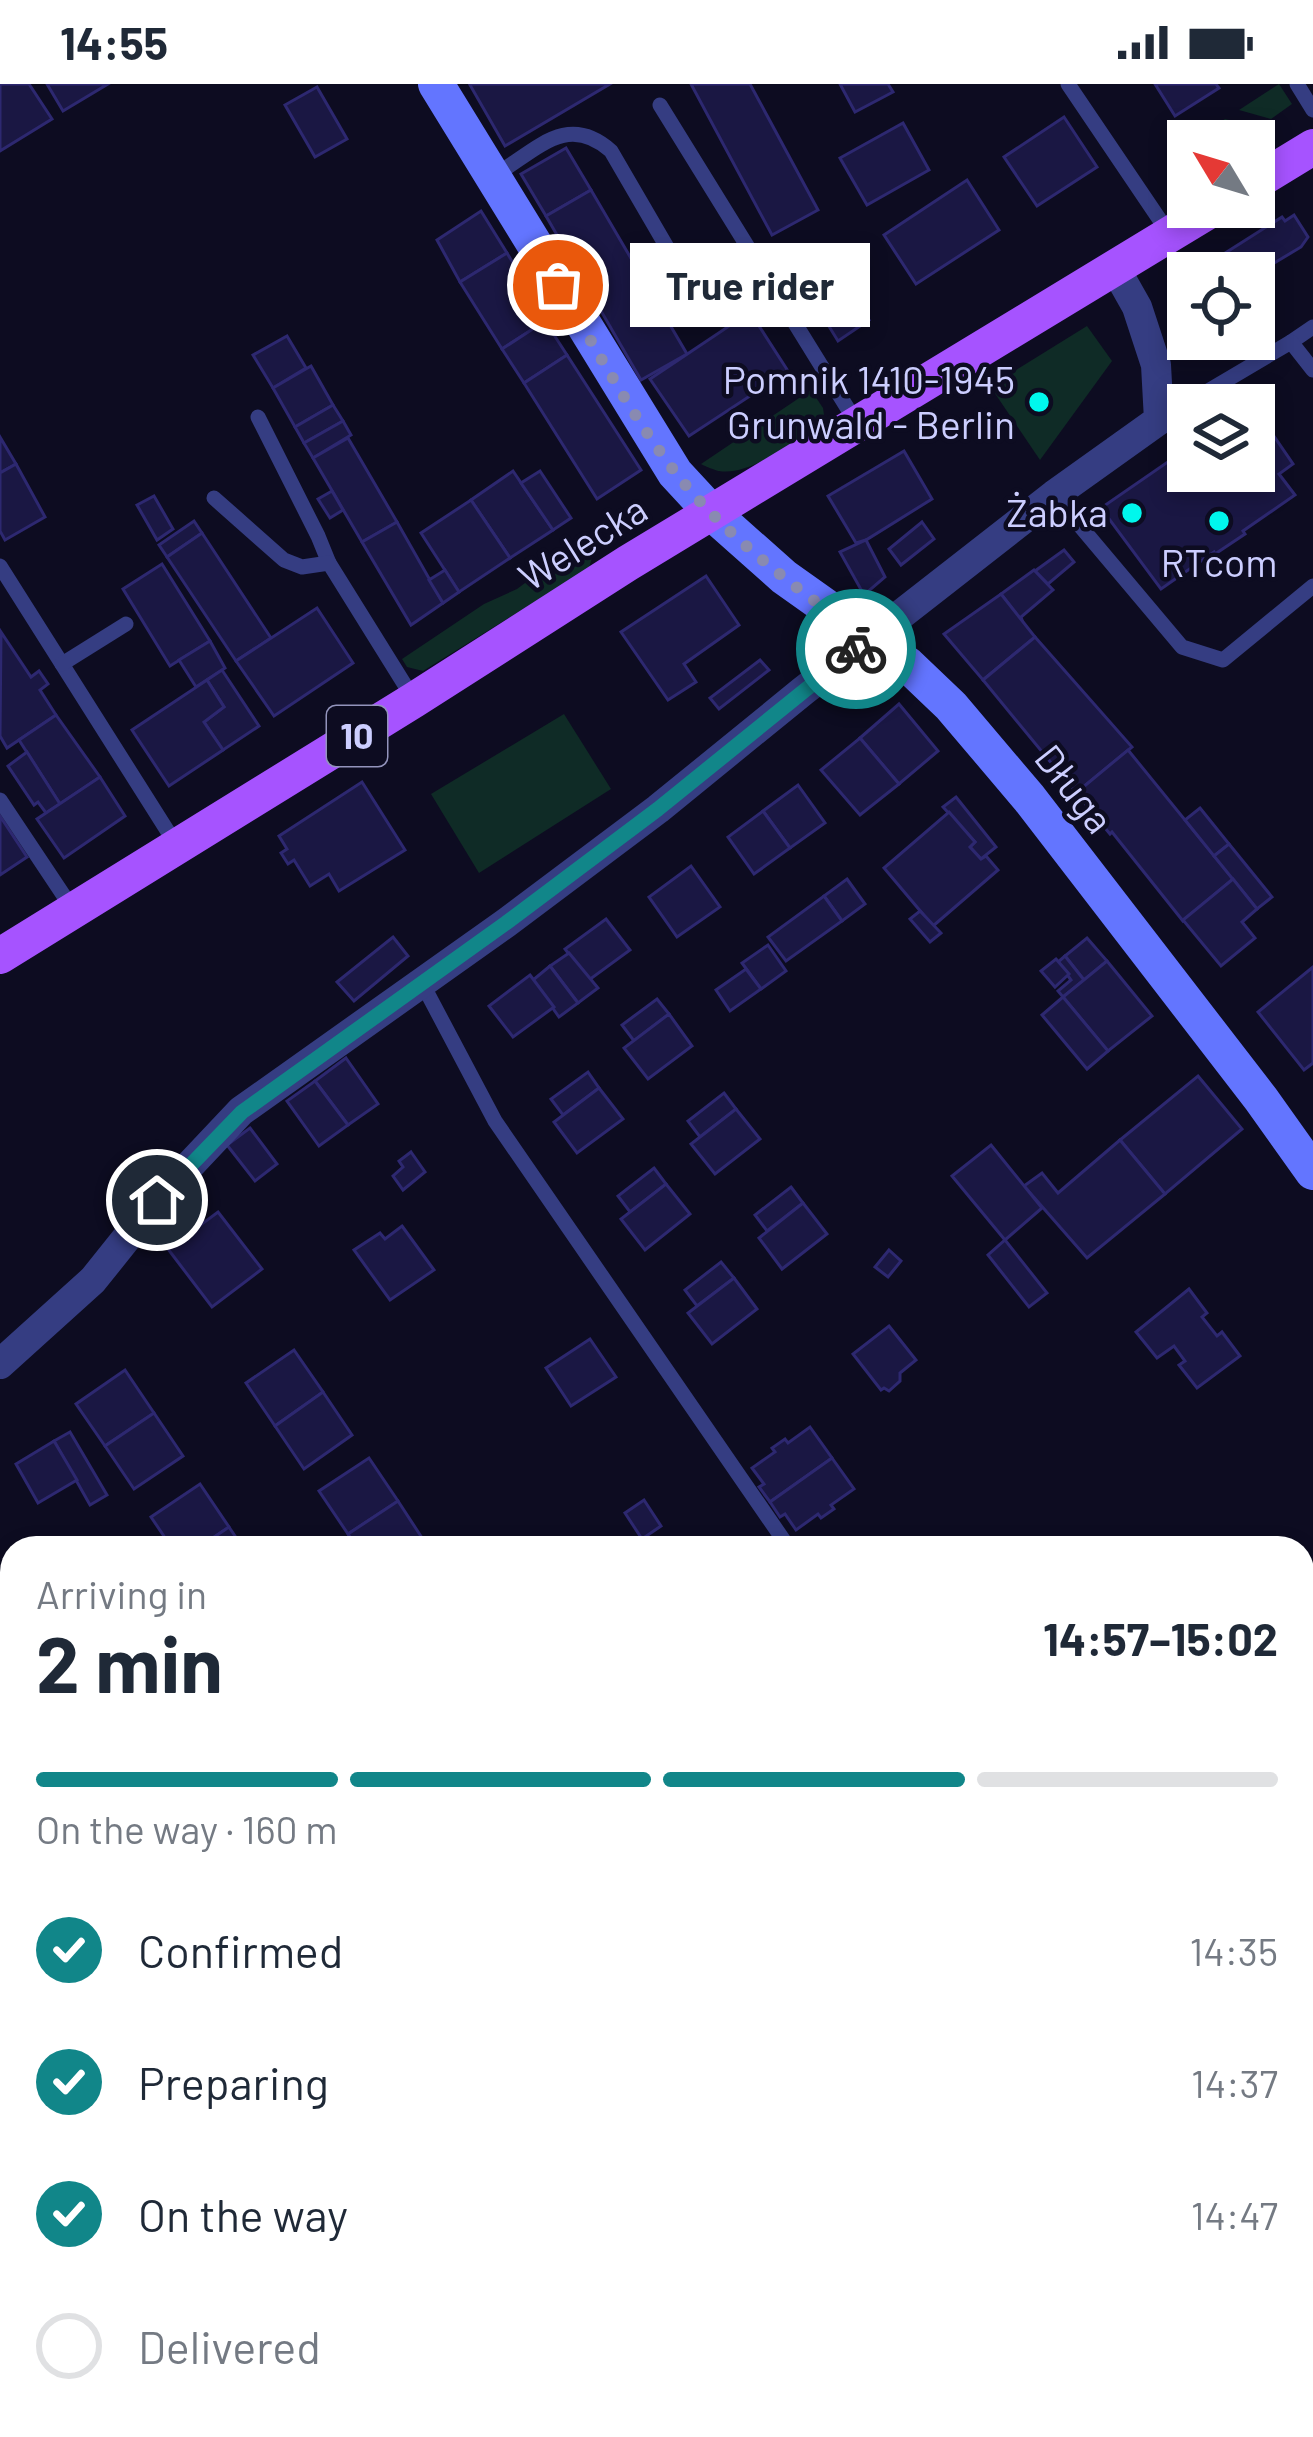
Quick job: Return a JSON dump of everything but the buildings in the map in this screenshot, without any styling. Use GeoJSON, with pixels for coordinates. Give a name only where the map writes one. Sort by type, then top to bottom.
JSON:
{"type":"FeatureCollection","features":[{"type":"Feature","properties":{"kind":"main road"},"geometry":{"type":"LineString","coordinates":[[1275,170],[1313,147]]}},
{"type":"Feature","properties":{"kind":"main road","name":"Welecka"},"geometry":{"type":"LineString","coordinates":[[0,956],[628,563],[1180,228]]}},
{"type":"Feature","properties":{"kind":"street","name":"Długa"},"geometry":{"type":"LineString","coordinates":[[436,84],[666,460],[712,513],[784,577],[920,676],[951,706],[1000,762],[1313,1172]]}},
{"type":"Feature","properties":{"kind":"street"},"geometry":{"type":"LineString","coordinates":[[0,1364],[93,1280],[157,1200],[242,1112],[658,809],[1054,495],[1159,420],[1156,365],[1138,308],[1115,268]]}},
{"type":"Feature","properties":{"kind":"lane"},"geometry":{"type":"LineString","coordinates":[[1068,84],[1169,235]]}},
{"type":"Feature","properties":{"kind":"lane"},"geometry":{"type":"LineString","coordinates":[[1297,84],[1313,110]]}},
{"type":"Feature","properties":{"kind":"lane"},"geometry":{"type":"LineString","coordinates":[[660,105],[857,424]]}},
{"type":"Feature","properties":{"kind":"lane"},"geometry":{"type":"LineString","coordinates":[[492,176],[564,133],[583,133],[611,151],[675,260]]}},
{"type":"Feature","properties":{"kind":"lane"},"geometry":{"type":"LineString","coordinates":[[1159,420],[1313,327]]}},
{"type":"Feature","properties":{"kind":"lane"},"geometry":{"type":"LineString","coordinates":[[1291,342],[1313,370]]}},
{"type":"Feature","properties":{"kind":"lane"},"geometry":{"type":"LineString","coordinates":[[258,417],[328,563],[415,700]]}},
{"type":"Feature","properties":{"kind":"lane"},"geometry":{"type":"LineString","coordinates":[[1054,495],[1182,647],[1223,660],[1313,586]]}},
{"type":"Feature","properties":{"kind":"lane"},"geometry":{"type":"LineString","coordinates":[[214,498],[284,560],[302,567],[328,563]]}},
{"type":"Feature","properties":{"kind":"lane"},"geometry":{"type":"LineString","coordinates":[[0,566],[177,846]]}},
{"type":"Feature","properties":{"kind":"lane"},"geometry":{"type":"LineString","coordinates":[[62,664],[126,624]]}},
{"type":"Feature","properties":{"kind":"lane"},"geometry":{"type":"LineString","coordinates":[[0,800],[74,910]]}},
{"type":"Feature","properties":{"kind":"lane"},"geometry":{"type":"LineString","coordinates":[[422,983],[495,1121],[781,1536]]}},
{"type":"Feature","properties":{"kind":"green space"},"geometry":{"type":"Polygon","coordinates":[[[1279,84],[1292,104],[1271,119],[1239,110],[1279,84]]]}},
{"type":"Feature","properties":{"kind":"green space"},"geometry":{"type":"Polygon","coordinates":[[[1087,326],[1112,361],[1040,460],[990,386],[1087,326]]]}},
{"type":"Feature","properties":{"kind":"green space"},"geometry":{"type":"Polygon","coordinates":[[[811,390],[823,408],[825,422],[745,468],[719,471],[701,464],[811,390]]]}},
{"type":"Feature","properties":{"kind":"green space"},"geometry":{"type":"Polygon","coordinates":[[[585,538],[594,551],[589,568],[423,671],[407,667],[402,659],[484,604],[517,589],[585,538]]]}},
{"type":"Feature","properties":{"kind":"green space"},"geometry":{"type":"Polygon","coordinates":[[[564,714],[611,789],[479,873],[431,794],[564,714]]]}},
{"type":"Feature","properties":{"kind":"way so far"},"geometry":{"type":"LineString","coordinates":[[558,285],[676,473],[712,513],[784,577],[869,639],[856,649]]}},
{"type":"Feature","properties":{"kind":"place","name":"True rider"},"geometry":{"type":"Point","coordinates":[558,285]}},
{"type":"Feature","properties":{"kind":"place","name":"Pomnik 1410-1945 Grunwald - Berlin"},"geometry":{"type":"Point","coordinates":[1039,402]}},
{"type":"Feature","properties":{"kind":"place","name":"Żabka"},"geometry":{"type":"Point","coordinates":[1132,513]}},
{"type":"Feature","properties":{"kind":"place","name":"RTcom"},"geometry":{"type":"Point","coordinates":[1219,521]}},
{"type":"Feature","properties":{"kind":"route"},"geometry":{"type":"LineString","coordinates":[[157,1200],[242,1112],[276,1085],[658,809],[856,649]]}}]}
